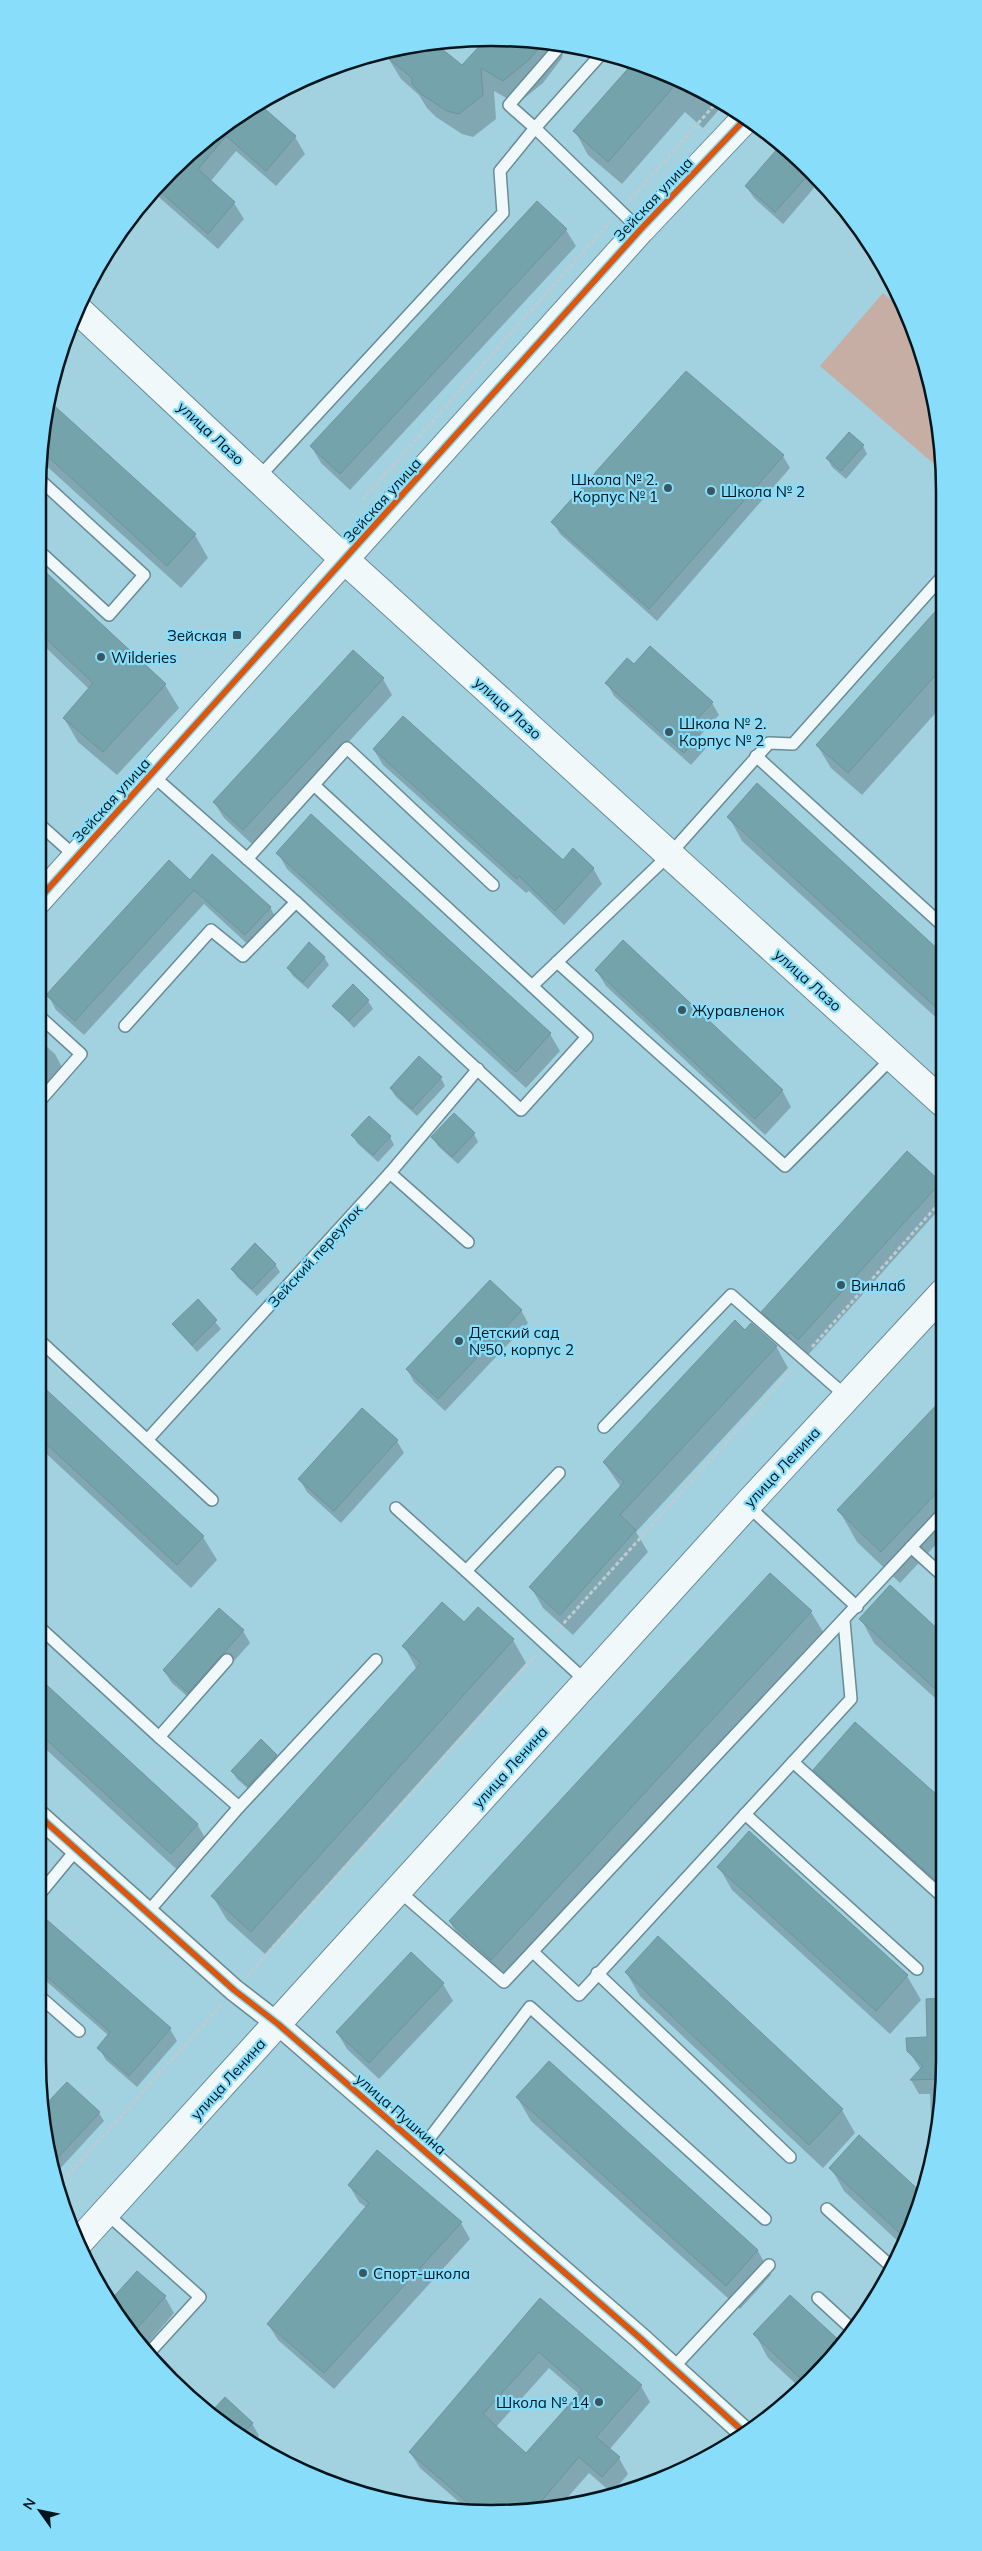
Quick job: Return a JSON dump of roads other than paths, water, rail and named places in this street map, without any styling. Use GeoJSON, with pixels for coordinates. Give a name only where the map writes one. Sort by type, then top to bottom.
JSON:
{"type":"FeatureCollection","features":[{"type":"Feature","properties":{"kind":"main road","name":"Зейская улица"},"geometry":{"type":"LineString","coordinates":[[46,891],[640,230],[741,123]]}},
{"type":"Feature","properties":{"kind":"main road","name":"улица Лазо"},"geometry":{"type":"LineString","coordinates":[[83,314],[259,477],[345,560],[936,1096]]}},
{"type":"Feature","properties":{"kind":"main road","name":"улица Ленина"},"geometry":{"type":"LineString","coordinates":[[83,2237],[747,1505],[936,1301]]}},
{"type":"Feature","properties":{"kind":"street","name":"улица Пушкина"},"geometry":{"type":"LineString","coordinates":[[46,1823],[234,1990],[278,2024],[422,2148],[740,2429]]}},
{"type":"Feature","properties":{"kind":"lane"},"geometry":{"type":"LineString","coordinates":[[556,51],[510,105],[640,230]]}},
{"type":"Feature","properties":{"kind":"lane"},"geometry":{"type":"LineString","coordinates":[[259,477],[503,213],[500,170],[597,59]]}},
{"type":"Feature","properties":{"kind":"lane"},"geometry":{"type":"LineString","coordinates":[[46,486],[144,575],[109,615],[46,557]]}},
{"type":"Feature","properties":{"kind":"lane"},"geometry":{"type":"LineString","coordinates":[[532,986],[670,854],[769,743],[793,744],[936,584]]}},
{"type":"Feature","properties":{"kind":"lane"},"geometry":{"type":"LineString","coordinates":[[247,859],[315,786],[347,748],[493,885]]}},
{"type":"Feature","properties":{"kind":"lane"},"geometry":{"type":"LineString","coordinates":[[756,756],[936,920]]}},
{"type":"Feature","properties":{"kind":"lane"},"geometry":{"type":"LineString","coordinates":[[151,774],[296,902],[521,1110],[587,1037],[315,786]]}},
{"type":"Feature","properties":{"kind":"lane"},"geometry":{"type":"LineString","coordinates":[[46,830],[76,857]]}},
{"type":"Feature","properties":{"kind":"lane"},"geometry":{"type":"LineString","coordinates":[[125,1026],[211,930],[243,956],[296,902]]}},
{"type":"Feature","properties":{"kind":"lane"},"geometry":{"type":"LineString","coordinates":[[557,962],[785,1166],[893,1057]]}},
{"type":"Feature","properties":{"kind":"lane"},"geometry":{"type":"LineString","coordinates":[[46,1022],[81,1054],[46,1094]]}},
{"type":"Feature","properties":{"kind":"lane","name":"Зейский переулок"},"geometry":{"type":"LineString","coordinates":[[148,1439],[390,1173],[478,1069]]}},
{"type":"Feature","properties":{"kind":"lane"},"geometry":{"type":"LineString","coordinates":[[390,1173],[468,1242]]}},
{"type":"Feature","properties":{"kind":"lane"},"geometry":{"type":"LineString","coordinates":[[604,1427],[731,1295],[847,1397]]}},
{"type":"Feature","properties":{"kind":"lane"},"geometry":{"type":"LineString","coordinates":[[46,1346],[212,1500]]}},
{"type":"Feature","properties":{"kind":"lane"},"geometry":{"type":"LineString","coordinates":[[466,1571],[559,1473]]}},
{"type":"Feature","properties":{"kind":"lane"},"geometry":{"type":"LineString","coordinates":[[747,1505],[857,1607]]}},
{"type":"Feature","properties":{"kind":"lane"},"geometry":{"type":"LineString","coordinates":[[396,1508],[544,1645],[587,1682]]}},
{"type":"Feature","properties":{"kind":"lane"},"geometry":{"type":"LineString","coordinates":[[399,1891],[504,1982],[844,1622],[936,1520]]}},
{"type":"Feature","properties":{"kind":"lane"},"geometry":{"type":"LineString","coordinates":[[911,1547],[936,1570]]}},
{"type":"Feature","properties":{"kind":"lane"},"geometry":{"type":"LineString","coordinates":[[533,1952],[579,1995],[597,1973],[851,1699],[844,1622]]}},
{"type":"Feature","properties":{"kind":"lane"},"geometry":{"type":"LineString","coordinates":[[46,1633],[158,1737],[239,1807]]}},
{"type":"Feature","properties":{"kind":"lane"},"geometry":{"type":"LineString","coordinates":[[158,1737],[227,1660]]}},
{"type":"Feature","properties":{"kind":"lane"},"geometry":{"type":"LineString","coordinates":[[146,1913],[239,1807],[376,1660]]}},
{"type":"Feature","properties":{"kind":"lane"},"geometry":{"type":"LineString","coordinates":[[793,1762],[936,1891]]}},
{"type":"Feature","properties":{"kind":"lane"},"geometry":{"type":"LineString","coordinates":[[746,1814],[917,1969]]}},
{"type":"Feature","properties":{"kind":"lane"},"geometry":{"type":"LineString","coordinates":[[46,1886],[76,1850]]}},
{"type":"Feature","properties":{"kind":"lane"},"geometry":{"type":"LineString","coordinates":[[597,1973],[790,2156]]}},
{"type":"Feature","properties":{"kind":"lane"},"geometry":{"type":"LineString","coordinates":[[46,2003],[78,2032]]}},
{"type":"Feature","properties":{"kind":"lane"},"geometry":{"type":"LineString","coordinates":[[422,2148],[530,2007],[765,2219]]}},
{"type":"Feature","properties":{"kind":"lane"},"geometry":{"type":"LineString","coordinates":[[827,2208],[887,2262]]}},
{"type":"Feature","properties":{"kind":"lane"},"geometry":{"type":"LineString","coordinates":[[106,2213],[200,2297],[154,2349]]}},
{"type":"Feature","properties":{"kind":"lane"},"geometry":{"type":"LineString","coordinates":[[673,2368],[769,2265]]}},
{"type":"Feature","properties":{"kind":"lane"},"geometry":{"type":"LineString","coordinates":[[818,2298],[848,2325]]}},
{"type":"Feature","properties":{"kind":"place","name":"Школа № 2. Корпус № 1"},"geometry":{"type":"Point","coordinates":[668,488]}},
{"type":"Feature","properties":{"kind":"place","name":"Школа № 2"},"geometry":{"type":"Point","coordinates":[711,491]}},
{"type":"Feature","properties":{"kind":"place","name":"Зейская"},"geometry":{"type":"Point","coordinates":[237,635]}},
{"type":"Feature","properties":{"kind":"place","name":"Wilderies"},"geometry":{"type":"Point","coordinates":[101,657]}},
{"type":"Feature","properties":{"kind":"place","name":"Школа № 2. Корпус № 2"},"geometry":{"type":"Point","coordinates":[669,732]}},
{"type":"Feature","properties":{"kind":"place","name":"Журавленок"},"geometry":{"type":"Point","coordinates":[682,1010]}},
{"type":"Feature","properties":{"kind":"place","name":"Винлаб"},"geometry":{"type":"Point","coordinates":[841,1285]}},
{"type":"Feature","properties":{"kind":"place","name":"Детский сад №50, корпус 2"},"geometry":{"type":"Point","coordinates":[459,1341]}},
{"type":"Feature","properties":{"kind":"place","name":"Спорт-школа"},"geometry":{"type":"Point","coordinates":[363,2273]}},
{"type":"Feature","properties":{"kind":"place","name":"Школа № 14"},"geometry":{"type":"Point","coordinates":[599,2402]}}]}
